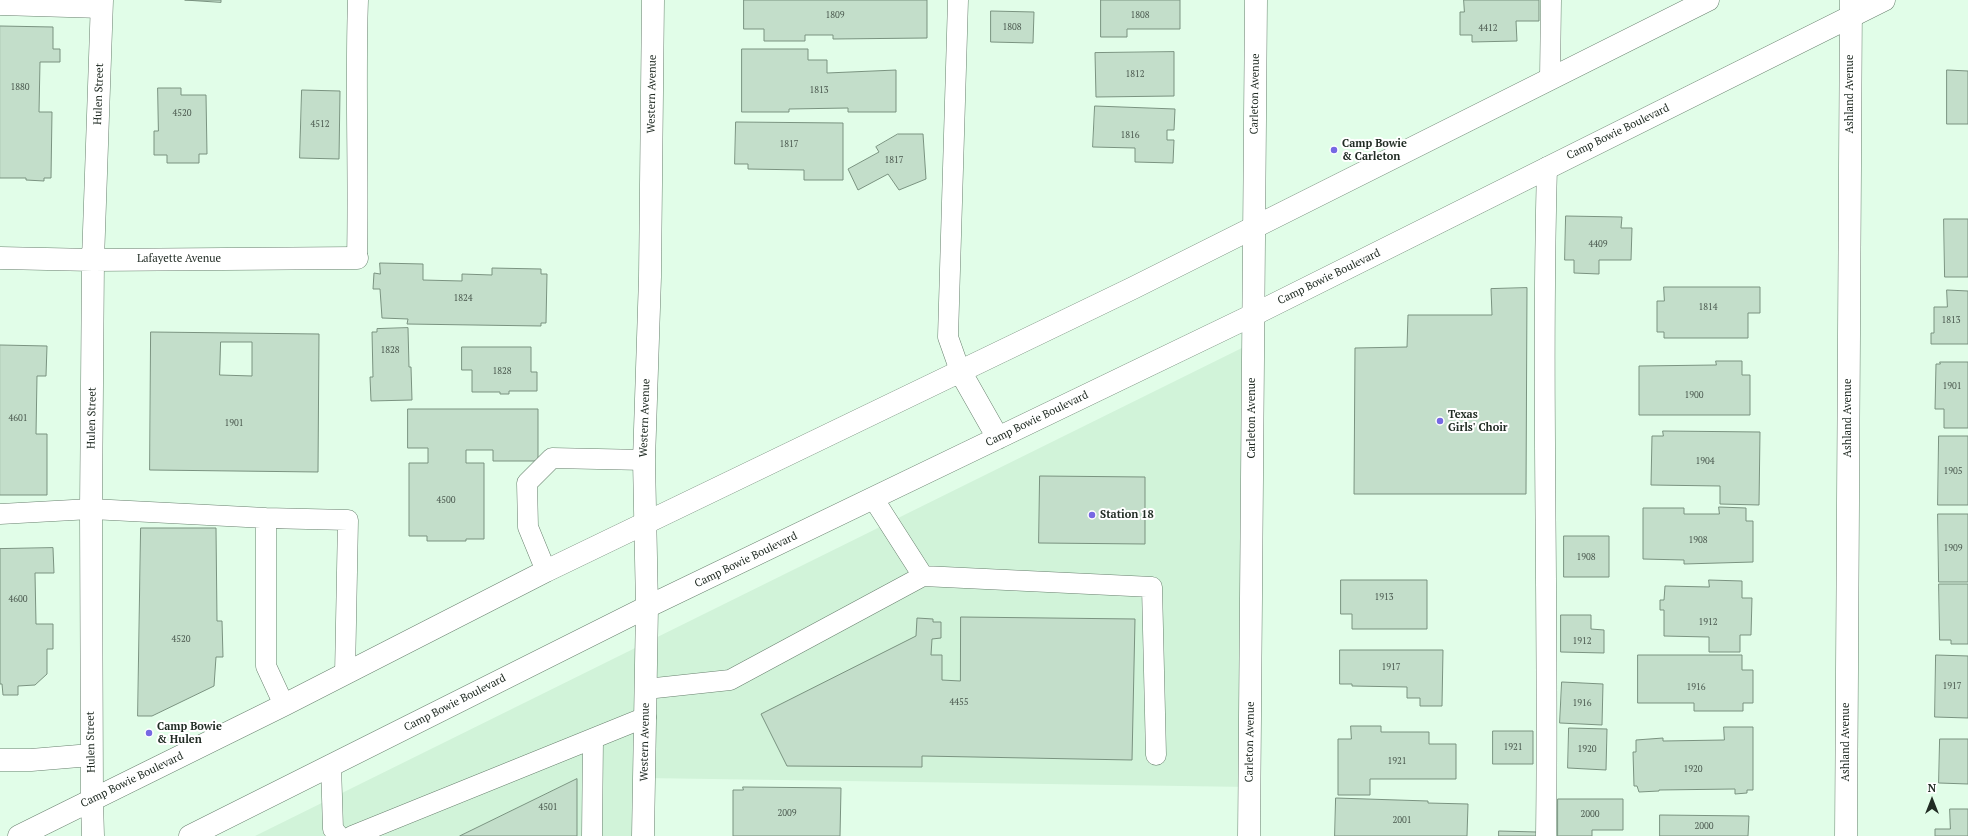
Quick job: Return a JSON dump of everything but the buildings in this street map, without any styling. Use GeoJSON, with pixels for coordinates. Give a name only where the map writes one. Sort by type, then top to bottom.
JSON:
{"type":"FeatureCollection","features":[{"type":"Feature","properties":{"kind":"main road","name":"Western Avenue"},"geometry":{"type":"LineString","coordinates":[[643,836],[647,607],[644,524],[644,460],[650,278],[653,0]]}},
{"type":"Feature","properties":{"kind":"main road","name":"Carleton Avenue"},"geometry":{"type":"LineString","coordinates":[[1249,836],[1256,0]]}},
{"type":"Feature","properties":{"kind":"main road","name":"Camp Bowie Boulevard"},"geometry":{"type":"LineString","coordinates":[[19,836],[284,705],[546,571],[1133,288],[1254,226],[1708,0]]}},
{"type":"Feature","properties":{"kind":"main road","name":"Camp Bowie Boulevard"},"geometry":{"type":"LineString","coordinates":[[190,836],[647,607],[1253,315],[1547,167],[1851,8],[1884,0]]}},
{"type":"Feature","properties":{"kind":"main road","name":"Hulen Street"},"geometry":{"type":"LineString","coordinates":[[93,836],[91,755],[91,509],[94,260],[102,4]]}},
{"type":"Feature","properties":{"kind":"main road","name":"Ashland Avenue"},"geometry":{"type":"LineString","coordinates":[[1846,836],[1851,8]]}},
{"type":"Feature","properties":{"kind":"main road","name":"Lafayette Avenue"},"geometry":{"type":"LineString","coordinates":[[0,258],[94,260],[357,258]]}},
{"type":"Feature","properties":{"kind":"main road"},"geometry":{"type":"LineString","coordinates":[[960,371],[998,438]]}},
{"type":"Feature","properties":{"kind":"main road"},"geometry":{"type":"LineString","coordinates":[[0,760],[31,760],[91,755]]}},
{"type":"Feature","properties":{"kind":"lane"},"geometry":{"type":"LineString","coordinates":[[357,258],[359,173],[356,52],[358,0]]}},
{"type":"Feature","properties":{"kind":"lane"},"geometry":{"type":"LineString","coordinates":[[958,0],[948,337],[960,371]]}},
{"type":"Feature","properties":{"kind":"lane"},"geometry":{"type":"LineString","coordinates":[[1550,79],[1551,0]]}},
{"type":"Feature","properties":{"kind":"lane"},"geometry":{"type":"LineString","coordinates":[[0,5],[102,4]]}},
{"type":"Feature","properties":{"kind":"lane"},"geometry":{"type":"LineString","coordinates":[[1546,836],[1548,716],[1544,259],[1547,167]]}},
{"type":"Feature","properties":{"kind":"lane"},"geometry":{"type":"LineString","coordinates":[[546,571],[528,527],[527,482],[552,458],[644,460]]}},
{"type":"Feature","properties":{"kind":"lane"},"geometry":{"type":"LineString","coordinates":[[873,498],[923,576]]}},
{"type":"Feature","properties":{"kind":"lane"},"geometry":{"type":"LineString","coordinates":[[0,514],[91,509],[266,518],[348,520],[345,674]]}},
{"type":"Feature","properties":{"kind":"lane"},"geometry":{"type":"LineString","coordinates":[[266,518],[266,666],[284,705]]}},
{"type":"Feature","properties":{"kind":"lane"},"geometry":{"type":"LineString","coordinates":[[646,689],[730,680],[923,576],[1152,587],[1156,755]]}},
{"type":"Feature","properties":{"kind":"lane"},"geometry":{"type":"LineString","coordinates":[[352,836],[646,717]]}},
{"type":"Feature","properties":{"kind":"lane"},"geometry":{"type":"LineString","coordinates":[[592,836],[593,739]]}},
{"type":"Feature","properties":{"kind":"lane"},"geometry":{"type":"LineString","coordinates":[[331,765],[333,829],[339,836]]}},
{"type":"Feature","properties":{"kind":"shaded area"},"geometry":{"type":"Polygon","coordinates":[[[1252,343],[1249,787],[645,778],[644,836],[255,836],[1252,343]]]}},
{"type":"Feature","properties":{"kind":"place","name":"Camp Bowie & Carleton"},"geometry":{"type":"Point","coordinates":[1334,150]}},
{"type":"Feature","properties":{"kind":"place","name":"Texas Girls' Choir"},"geometry":{"type":"Point","coordinates":[1440,421]}},
{"type":"Feature","properties":{"kind":"place","name":"Station 18"},"geometry":{"type":"Point","coordinates":[1092,515]}},
{"type":"Feature","properties":{"kind":"place","name":"Camp Bowie & Hulen"},"geometry":{"type":"Point","coordinates":[149,733]}}]}
